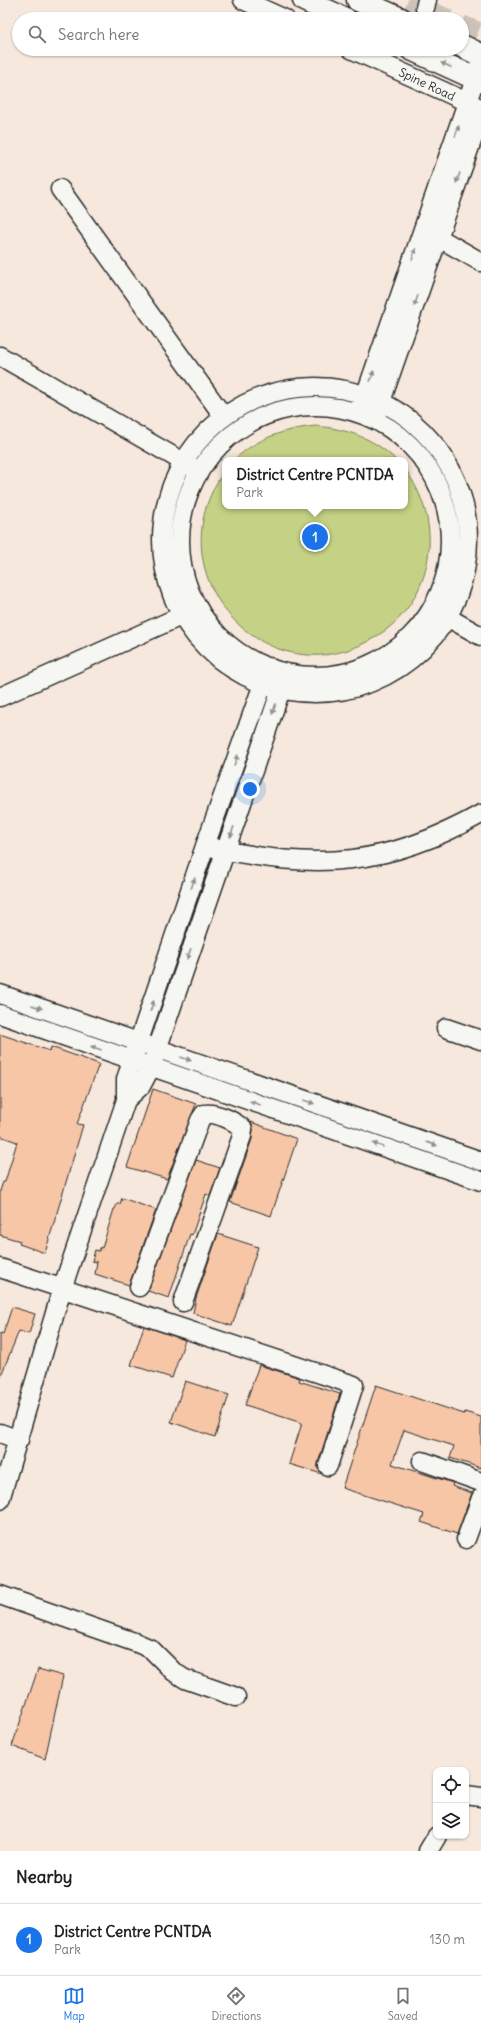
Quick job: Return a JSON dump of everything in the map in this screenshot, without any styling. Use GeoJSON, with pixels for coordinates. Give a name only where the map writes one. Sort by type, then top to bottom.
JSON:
{"type":"FeatureCollection","features":[{"type":"Feature","properties":{"kind":"main road"},"geometry":{"type":"LineString","coordinates":[[304,0],[330,12]]}},
{"type":"Feature","properties":{"kind":"main road"},"geometry":{"type":"LineString","coordinates":[[358,0],[385,12]]}},
{"type":"Feature","properties":{"kind":"main road"},"geometry":{"type":"LineString","coordinates":[[469,49],[481,55]]}},
{"type":"Feature","properties":{"kind":"main road","name":"Spine Road"},"geometry":{"type":"LineString","coordinates":[[430,56],[479,74]]}},
{"type":"Feature","properties":{"kind":"street"},"geometry":{"type":"LineString","coordinates":[[243,0],[270,12]]}},
{"type":"Feature","properties":{"kind":"street","name":"Spine Road"},"geometry":{"type":"LineString","coordinates":[[366,56],[474,105]]}},
{"type":"Feature","properties":{"kind":"street"},"geometry":{"type":"LineString","coordinates":[[366,416],[382,401],[430,233],[474,105],[479,74]]}},
{"type":"Feature","properties":{"kind":"street"},"geometry":{"type":"LineString","coordinates":[[366,416],[365,394],[430,233],[481,115]]}},
{"type":"Feature","properties":{"kind":"street"},"geometry":{"type":"LineString","coordinates":[[60,189],[224,417]]}},
{"type":"Feature","properties":{"kind":"street"},"geometry":{"type":"LineString","coordinates":[[430,233],[481,262]]}},
{"type":"Feature","properties":{"kind":"street"},"geometry":{"type":"LineString","coordinates":[[0,356],[200,471]]}},
{"type":"Feature","properties":{"kind":"street"},"geometry":{"type":"LineString","coordinates":[[316,387],[365,394],[382,401],[415,424],[434,443],[448,461],[460,489],[467,515],[470,542],[467,568],[460,594],[448,618],[433,640],[414,659],[391,674],[367,685],[341,692],[314,694],[281,689],[263,684],[234,670],[213,654],[181,616],[170,592],[163,566],[160,537],[164,513],[171,487],[183,462],[198,441],[224,417],[239,407],[264,396],[290,389],[316,387]]}},
{"type":"Feature","properties":{"kind":"street"},"geometry":{"type":"LineString","coordinates":[[316,406],[340,408],[366,416],[403,438],[420,455],[433,474],[443,495],[449,518],[451,541],[442,587],[432,609],[418,628],[402,644],[382,658],[361,668],[338,673],[314,675],[287,672],[269,667],[247,657],[227,643],[211,626],[202,613],[188,586],[182,563],[180,547],[182,516],[188,493],[212,453],[229,437],[248,423],[270,414],[293,408],[316,406]]}},
{"type":"Feature","properties":{"kind":"street"},"geometry":{"type":"LineString","coordinates":[[432,609],[481,636]]}},
{"type":"Feature","properties":{"kind":"street"},"geometry":{"type":"LineString","coordinates":[[0,697],[181,616]]}},
{"type":"Feature","properties":{"kind":"street"},"geometry":{"type":"LineString","coordinates":[[0,1500],[19,1440],[62,1289],[126,1100],[126,1079],[205,846],[269,667]]}},
{"type":"Feature","properties":{"kind":"street"},"geometry":{"type":"LineString","coordinates":[[126,1100],[141,1086],[151,1067],[287,672]]}},
{"type":"Feature","properties":{"kind":"street"},"geometry":{"type":"LineString","coordinates":[[205,846],[258,858],[326,862],[393,852],[425,842],[456,828],[481,814]]}},
{"type":"Feature","properties":{"kind":"street"},"geometry":{"type":"LineString","coordinates":[[0,994],[481,1161]]}},
{"type":"Feature","properties":{"kind":"street"},"geometry":{"type":"LineString","coordinates":[[0,1014],[481,1181]]}},
{"type":"Feature","properties":{"kind":"street"},"geometry":{"type":"LineString","coordinates":[[446,1028],[481,1040]]}},
{"type":"Feature","properties":{"kind":"street"},"geometry":{"type":"LineString","coordinates":[[225,1118],[232,1095]]}},
{"type":"Feature","properties":{"kind":"street"},"geometry":{"type":"LineString","coordinates":[[139,1287],[200,1120],[204,1114],[209,1113],[225,1118],[243,1129],[242,1136],[183,1302]]}},
{"type":"Feature","properties":{"kind":"street"},"geometry":{"type":"LineString","coordinates":[[0,1268],[354,1385],[328,1466]]}},
{"type":"Feature","properties":{"kind":"street"},"geometry":{"type":"LineString","coordinates":[[0,1433],[19,1440]]}},
{"type":"Feature","properties":{"kind":"street"},"geometry":{"type":"LineString","coordinates":[[422,1461],[481,1482]]}},
{"type":"Feature","properties":{"kind":"street"},"geometry":{"type":"LineString","coordinates":[[466,1539],[481,1498]]}},
{"type":"Feature","properties":{"kind":"street"},"geometry":{"type":"LineString","coordinates":[[0,1595],[151,1649],[174,1672],[185,1679],[236,1697]]}},
{"type":"Feature","properties":{"kind":"street"},"geometry":{"type":"LineString","coordinates":[[469,1796],[481,1797]]}},
{"type":"Feature","properties":{"kind":"street"},"geometry":{"type":"LineString","coordinates":[[428,1851],[435,1839]]}},
{"type":"Feature","properties":{"kind":"green space"},"geometry":{"type":"Polygon","coordinates":[[[305,427],[327,427],[349,432],[369,440],[393,457],[237,457],[262,440],[282,432],[305,427]]]}},
{"type":"Feature","properties":{"kind":"green space"},"geometry":{"type":"Polygon","coordinates":[[[408,474],[419,493],[427,518],[429,545],[425,572],[418,590],[408,607],[395,622],[380,634],[339,652],[300,654],[264,642],[234,620],[212,588],[202,551],[205,511],[222,476],[222,509],[408,509],[408,474]]]}},
{"type":"Feature","properties":{"kind":"building"},"geometry":{"type":"Polygon","coordinates":[[[0,1034],[50,1051],[51,1047],[99,1064],[77,1124],[83,1125],[45,1253],[19,1244],[20,1241],[0,1235],[0,1191],[3,1182],[5,1182],[17,1142],[0,1136],[0,1034]]]}},
{"type":"Feature","properties":{"kind":"building"},"geometry":{"type":"Polygon","coordinates":[[[153,1089],[196,1104],[167,1179],[127,1167],[153,1089]]]}},
{"type":"Feature","properties":{"kind":"building"},"geometry":{"type":"Polygon","coordinates":[[[251,1122],[297,1139],[271,1216],[230,1202],[252,1139],[253,1130],[251,1122]]]}},
{"type":"Feature","properties":{"kind":"building"},"geometry":{"type":"Polygon","coordinates":[[[196,1160],[220,1168],[210,1196],[206,1194],[192,1235],[190,1234],[169,1298],[148,1291],[196,1160]]]}},
{"type":"Feature","properties":{"kind":"building"},"geometry":{"type":"Polygon","coordinates":[[[122,1198],[156,1210],[129,1285],[95,1274],[97,1262],[92,1261],[95,1250],[99,1251],[100,1247],[102,1248],[114,1209],[117,1204],[120,1204],[122,1198]]]}},
{"type":"Feature","properties":{"kind":"building"},"geometry":{"type":"Polygon","coordinates":[[[218,1234],[258,1247],[232,1326],[193,1313],[196,1298],[218,1234]]]}},
{"type":"Feature","properties":{"kind":"building"},"geometry":{"type":"Polygon","coordinates":[[[12,1307],[35,1314],[29,1334],[19,1331],[0,1378],[0,1333],[3,1334],[12,1307]]]}},
{"type":"Feature","properties":{"kind":"building"},"geometry":{"type":"Polygon","coordinates":[[[144,1326],[185,1340],[172,1378],[131,1365],[144,1326]]]}},
{"type":"Feature","properties":{"kind":"building"},"geometry":{"type":"Polygon","coordinates":[[[259,1365],[300,1378],[299,1381],[340,1394],[318,1463],[318,1469],[322,1474],[289,1464],[302,1423],[245,1405],[259,1365]]]}},
{"type":"Feature","properties":{"kind":"building"},"geometry":{"type":"Polygon","coordinates":[[[185,1381],[229,1395],[215,1437],[171,1422],[185,1381]]]}},
{"type":"Feature","properties":{"kind":"building"},"geometry":{"type":"Polygon","coordinates":[[[376,1385],[464,1414],[465,1412],[481,1417],[481,1468],[450,1458],[454,1446],[404,1430],[392,1464],[453,1483],[452,1486],[472,1493],[457,1534],[421,1522],[424,1514],[342,1488],[376,1385]]]}},
{"type":"Feature","properties":{"kind":"building"},"geometry":{"type":"Polygon","coordinates":[[[38,1669],[63,1676],[45,1759],[12,1746],[38,1669]]]}},
{"type":"Feature","properties":{"kind":"tunnel"},"geometry":{"type":"LineString","coordinates":[[408,0],[435,12]]}},
{"type":"Feature","properties":{"kind":"tunnel"},"geometry":{"type":"LineString","coordinates":[[469,27],[481,32]]}},
{"type":"Feature","properties":{"kind":"place","name":"District Centre PCNTDA"},"geometry":{"type":"Point","coordinates":[315,537]}}]}
